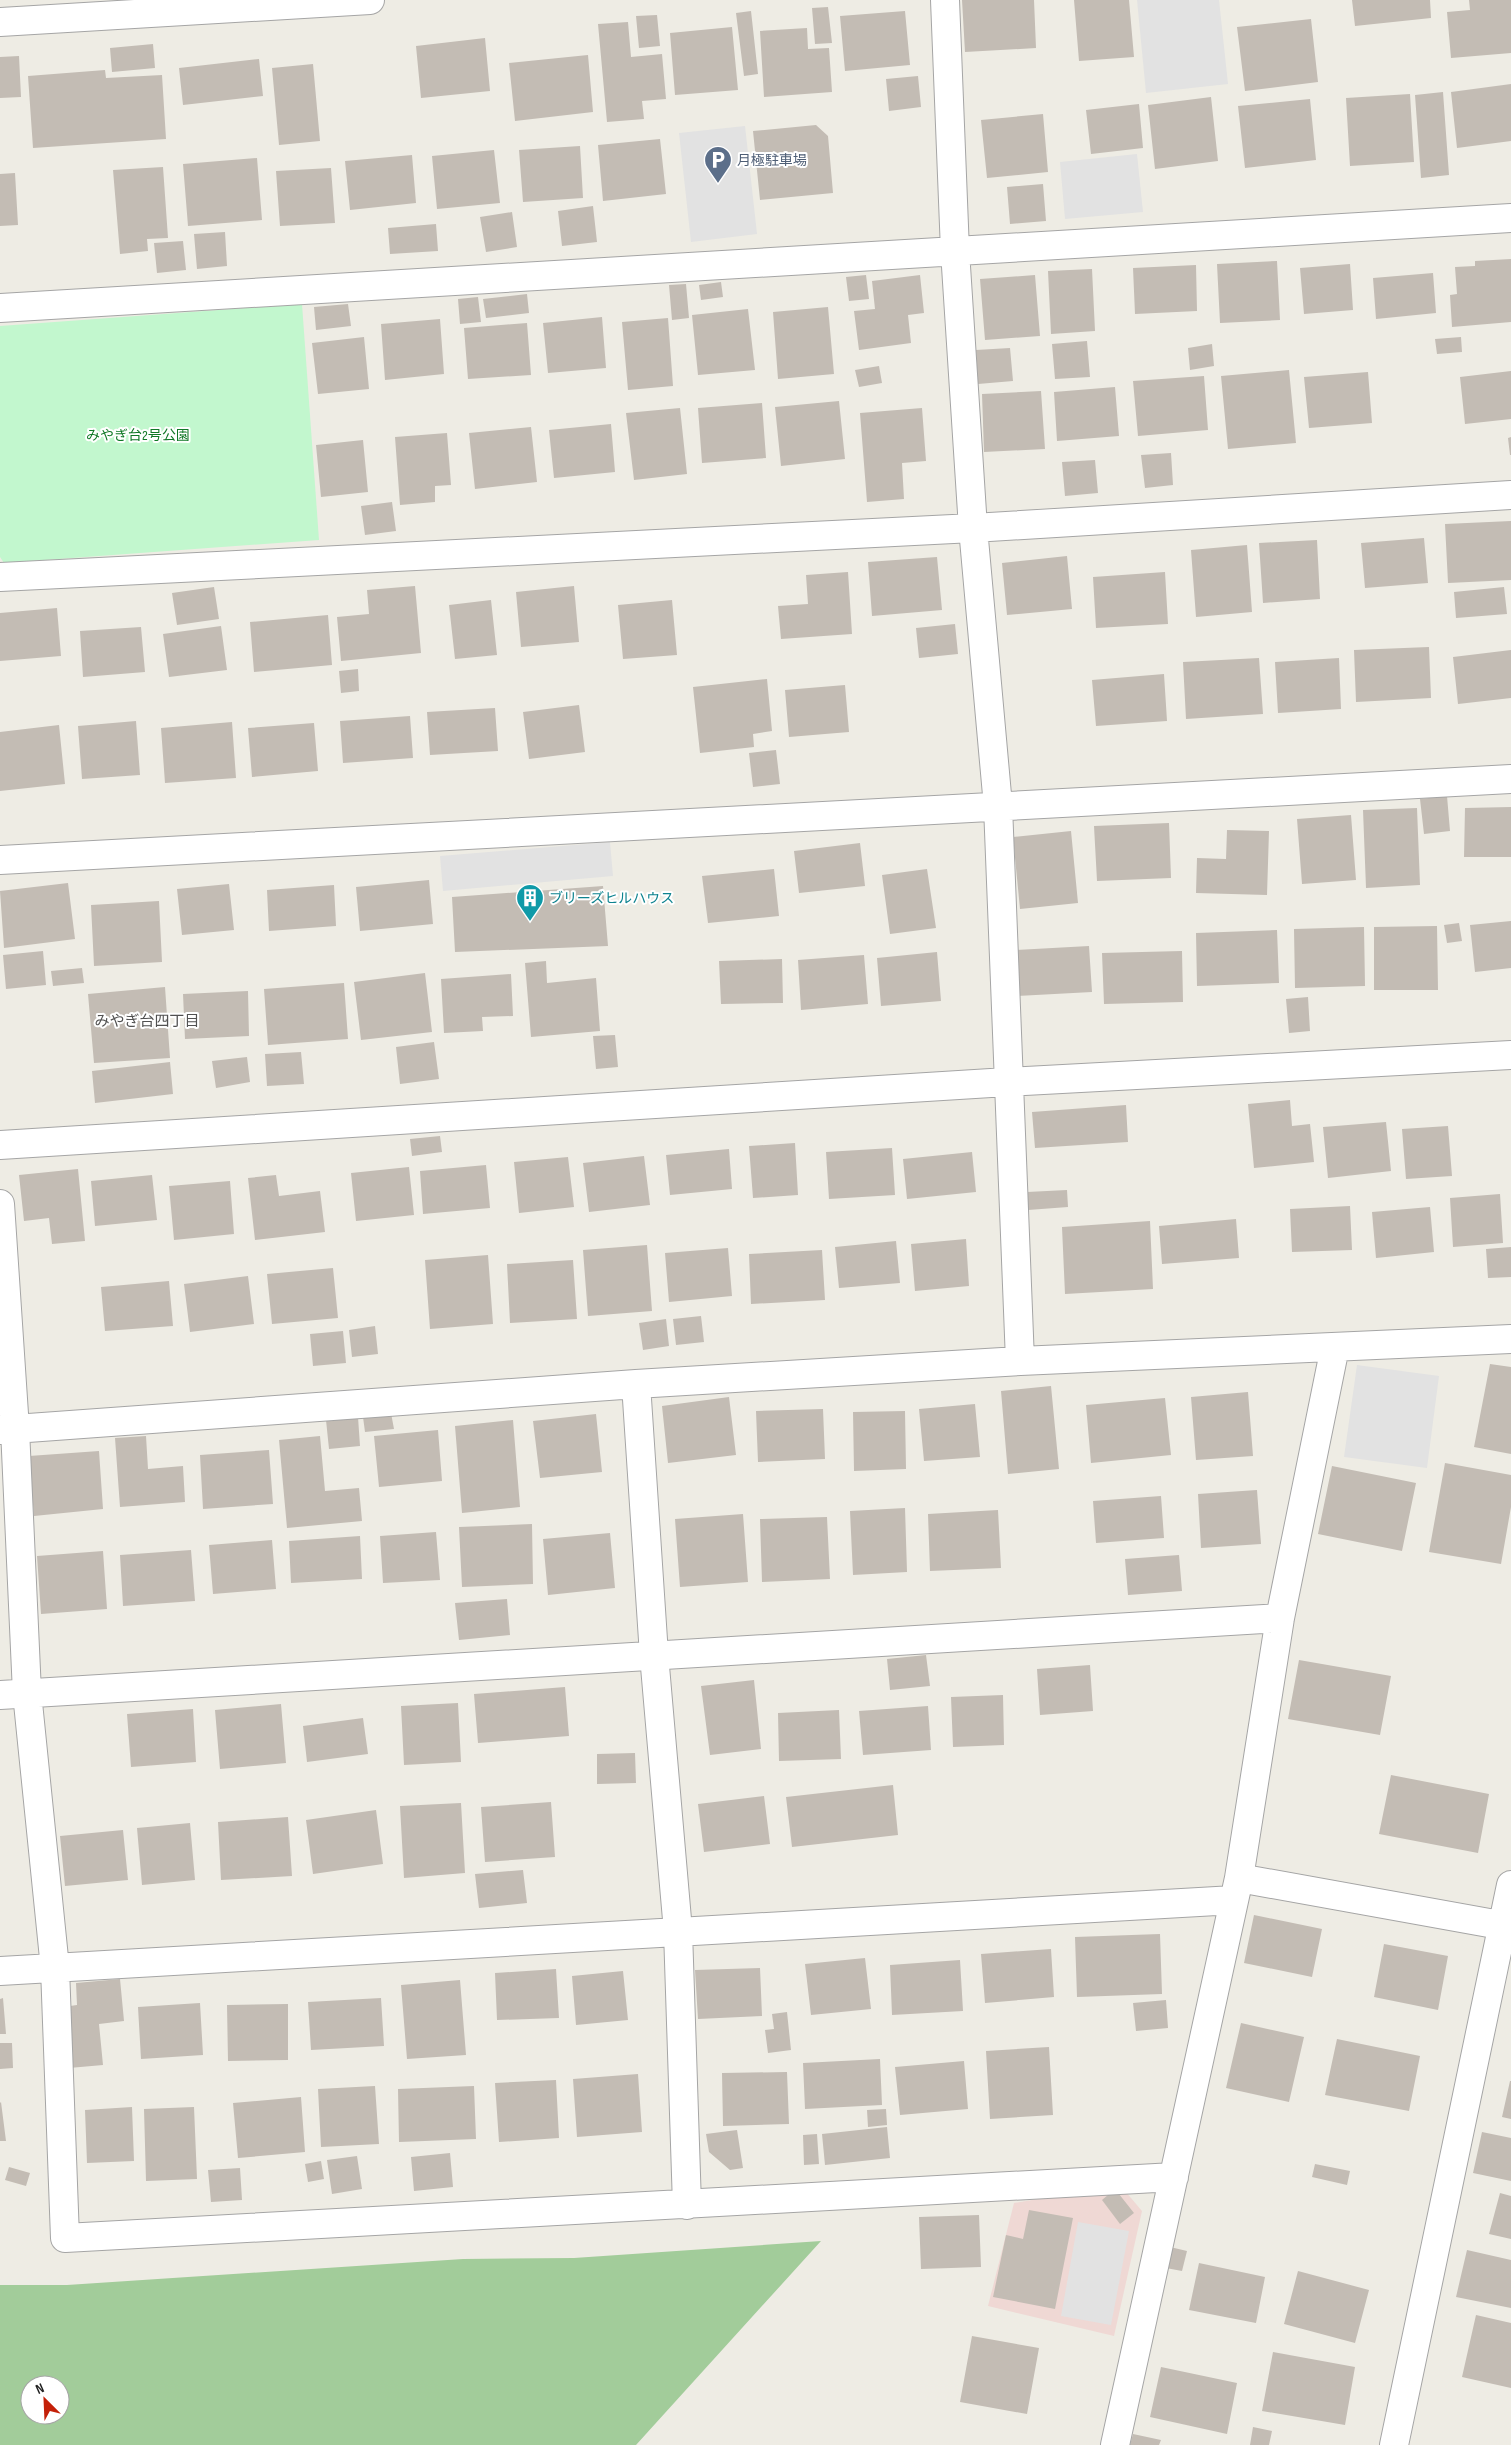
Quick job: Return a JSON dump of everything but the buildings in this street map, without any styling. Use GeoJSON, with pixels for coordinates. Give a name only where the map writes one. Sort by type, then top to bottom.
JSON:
{"type":"FeatureCollection","features":[{"type":"Feature","properties":{"kind":"street"},"geometry":{"type":"LineString","coordinates":[[0,22],[370,0]]}},
{"type":"Feature","properties":{"kind":"street"},"geometry":{"type":"LineString","coordinates":[[944,0],[954,252],[973,528],[998,806],[1007,1082],[1020,1362]]}},
{"type":"Feature","properties":{"kind":"street"},"geometry":{"type":"LineString","coordinates":[[0,308],[1511,218]]}},
{"type":"Feature","properties":{"kind":"street"},"geometry":{"type":"LineString","coordinates":[[0,577],[973,528],[1511,495]]}},
{"type":"Feature","properties":{"kind":"street"},"geometry":{"type":"LineString","coordinates":[[0,860],[1511,779]]}},
{"type":"Feature","properties":{"kind":"street"},"geometry":{"type":"LineString","coordinates":[[0,1145],[1007,1082],[1511,1056]]}},
{"type":"Feature","properties":{"kind":"street"},"geometry":{"type":"LineString","coordinates":[[0,1204],[7,1430],[27,1694],[54,1968],[65,2238],[1174,2177]]}},
{"type":"Feature","properties":{"kind":"street"},"geometry":{"type":"LineString","coordinates":[[7,1430],[636,1384],[1020,1362],[1511,1339]]}},
{"type":"Feature","properties":{"kind":"street"},"geometry":{"type":"LineString","coordinates":[[1115,2445],[1237,1889],[1280,1618],[1334,1347]]}},
{"type":"Feature","properties":{"kind":"street"},"geometry":{"type":"LineString","coordinates":[[636,1384],[654,1655],[678,1931],[687,2205]]}},
{"type":"Feature","properties":{"kind":"street"},"geometry":{"type":"LineString","coordinates":[[0,1695],[1280,1618]]}},
{"type":"Feature","properties":{"kind":"street"},"geometry":{"type":"LineString","coordinates":[[1394,2445],[1507,1926],[1511,1885]]}},
{"type":"Feature","properties":{"kind":"street"},"geometry":{"type":"LineString","coordinates":[[0,1971],[678,1931],[1237,1889],[1507,1926]]}},
{"type":"Feature","properties":{"kind":"shaded area"},"geometry":{"type":"Polygon","coordinates":[[[1137,0],[1219,0],[1228,84],[1146,93],[1137,0]]]}},
{"type":"Feature","properties":{"kind":"shaded area","name":"月極駐車場"},"geometry":{"type":"Polygon","coordinates":[[[745,126],[757,234],[691,242],[679,133],[745,126]]]}},
{"type":"Feature","properties":{"kind":"shaded area"},"geometry":{"type":"Polygon","coordinates":[[[1137,154],[1143,212],[1065,219],[1060,162],[1137,154]]]}},
{"type":"Feature","properties":{"kind":"shaded area"},"geometry":{"type":"Polygon","coordinates":[[[610,842],[613,876],[443,891],[440,856],[610,842]]]}},
{"type":"Feature","properties":{"kind":"shaded area"},"geometry":{"type":"Polygon","coordinates":[[[1357,1365],[1439,1376],[1427,1468],[1344,1457],[1357,1365]]]}},
{"type":"Feature","properties":{"kind":"shaded area"},"geometry":{"type":"Polygon","coordinates":[[[1120,2185],[1142,2211],[1114,2336],[988,2306],[1014,2203],[1120,2185]]]}},
{"type":"Feature","properties":{"kind":"shaded area"},"geometry":{"type":"Polygon","coordinates":[[[1078,2222],[1129,2231],[1111,2325],[1061,2316],[1078,2222]]]}},
{"type":"Feature","properties":{"kind":"green space","name":"みやぎ台2号公園"},"geometry":{"type":"Polygon","coordinates":[[[302,304],[319,540],[4,563],[0,557],[0,326],[302,304]]]}},
{"type":"Feature","properties":{"kind":"green space"},"geometry":{"type":"Polygon","coordinates":[[[821,2241],[636,2445],[0,2445],[0,2285],[67,2285],[463,2259],[574,2258],[821,2241]]]}},
{"type":"Feature","properties":{"kind":"place","name":"月極駐車場"},"geometry":{"type":"Point","coordinates":[718,184]}},
{"type":"Feature","properties":{"kind":"place","name":"ブリーズヒルハウス"},"geometry":{"type":"Point","coordinates":[530,922]}},
{"type":"Feature","properties":{"kind":"district","name":"みやぎ台四丁目"},"geometry":{"type":"Point","coordinates":[147,1021]}}]}
